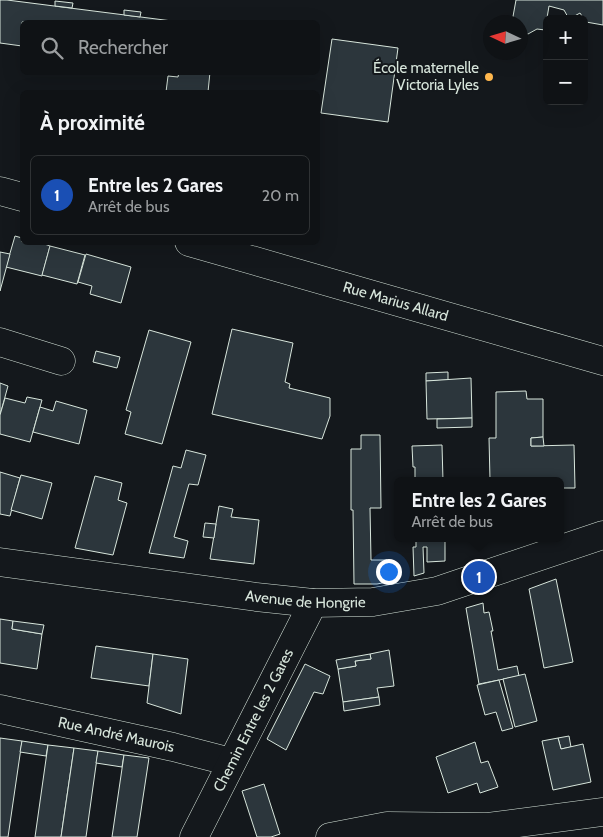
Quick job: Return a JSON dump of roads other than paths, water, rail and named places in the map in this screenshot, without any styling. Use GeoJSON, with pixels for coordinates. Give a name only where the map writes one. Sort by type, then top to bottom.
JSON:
{"type":"FeatureCollection","features":[{"type":"Feature","properties":{"kind":"street"},"geometry":{"type":"LineString","coordinates":[[0,191],[20,196]]}},
{"type":"Feature","properties":{"kind":"street","name":"Rue Marius Allard"},"geometry":{"type":"LineString","coordinates":[[199,245],[603,361]]}},
{"type":"Feature","properties":{"kind":"street"},"geometry":{"type":"LineString","coordinates":[[0,342],[61,361]]}},
{"type":"Feature","properties":{"kind":"street","name":"Avenue de Hongrie"},"geometry":{"type":"LineString","coordinates":[[0,562],[256,598],[314,603],[374,602],[437,591],[603,534]]}},
{"type":"Feature","properties":{"kind":"street","name":"Chemin Entre les 2 Gares"},"geometry":{"type":"LineString","coordinates":[[194,837],[314,603]]}},
{"type":"Feature","properties":{"kind":"street","name":"Rue André Maurois"},"geometry":{"type":"LineString","coordinates":[[0,709],[173,747],[231,762]]}},
{"type":"Feature","properties":{"kind":"street"},"geometry":{"type":"LineString","coordinates":[[330,837],[387,826],[488,827],[603,812]]}},
{"type":"Feature","properties":{"kind":"place","name":"École maternelle Victoria Lyles"},"geometry":{"type":"Point","coordinates":[489,77]}},
{"type":"Feature","properties":{"kind":"place","name":"Entre les 2 Gares"},"geometry":{"type":"Point","coordinates":[479,577]}}]}
